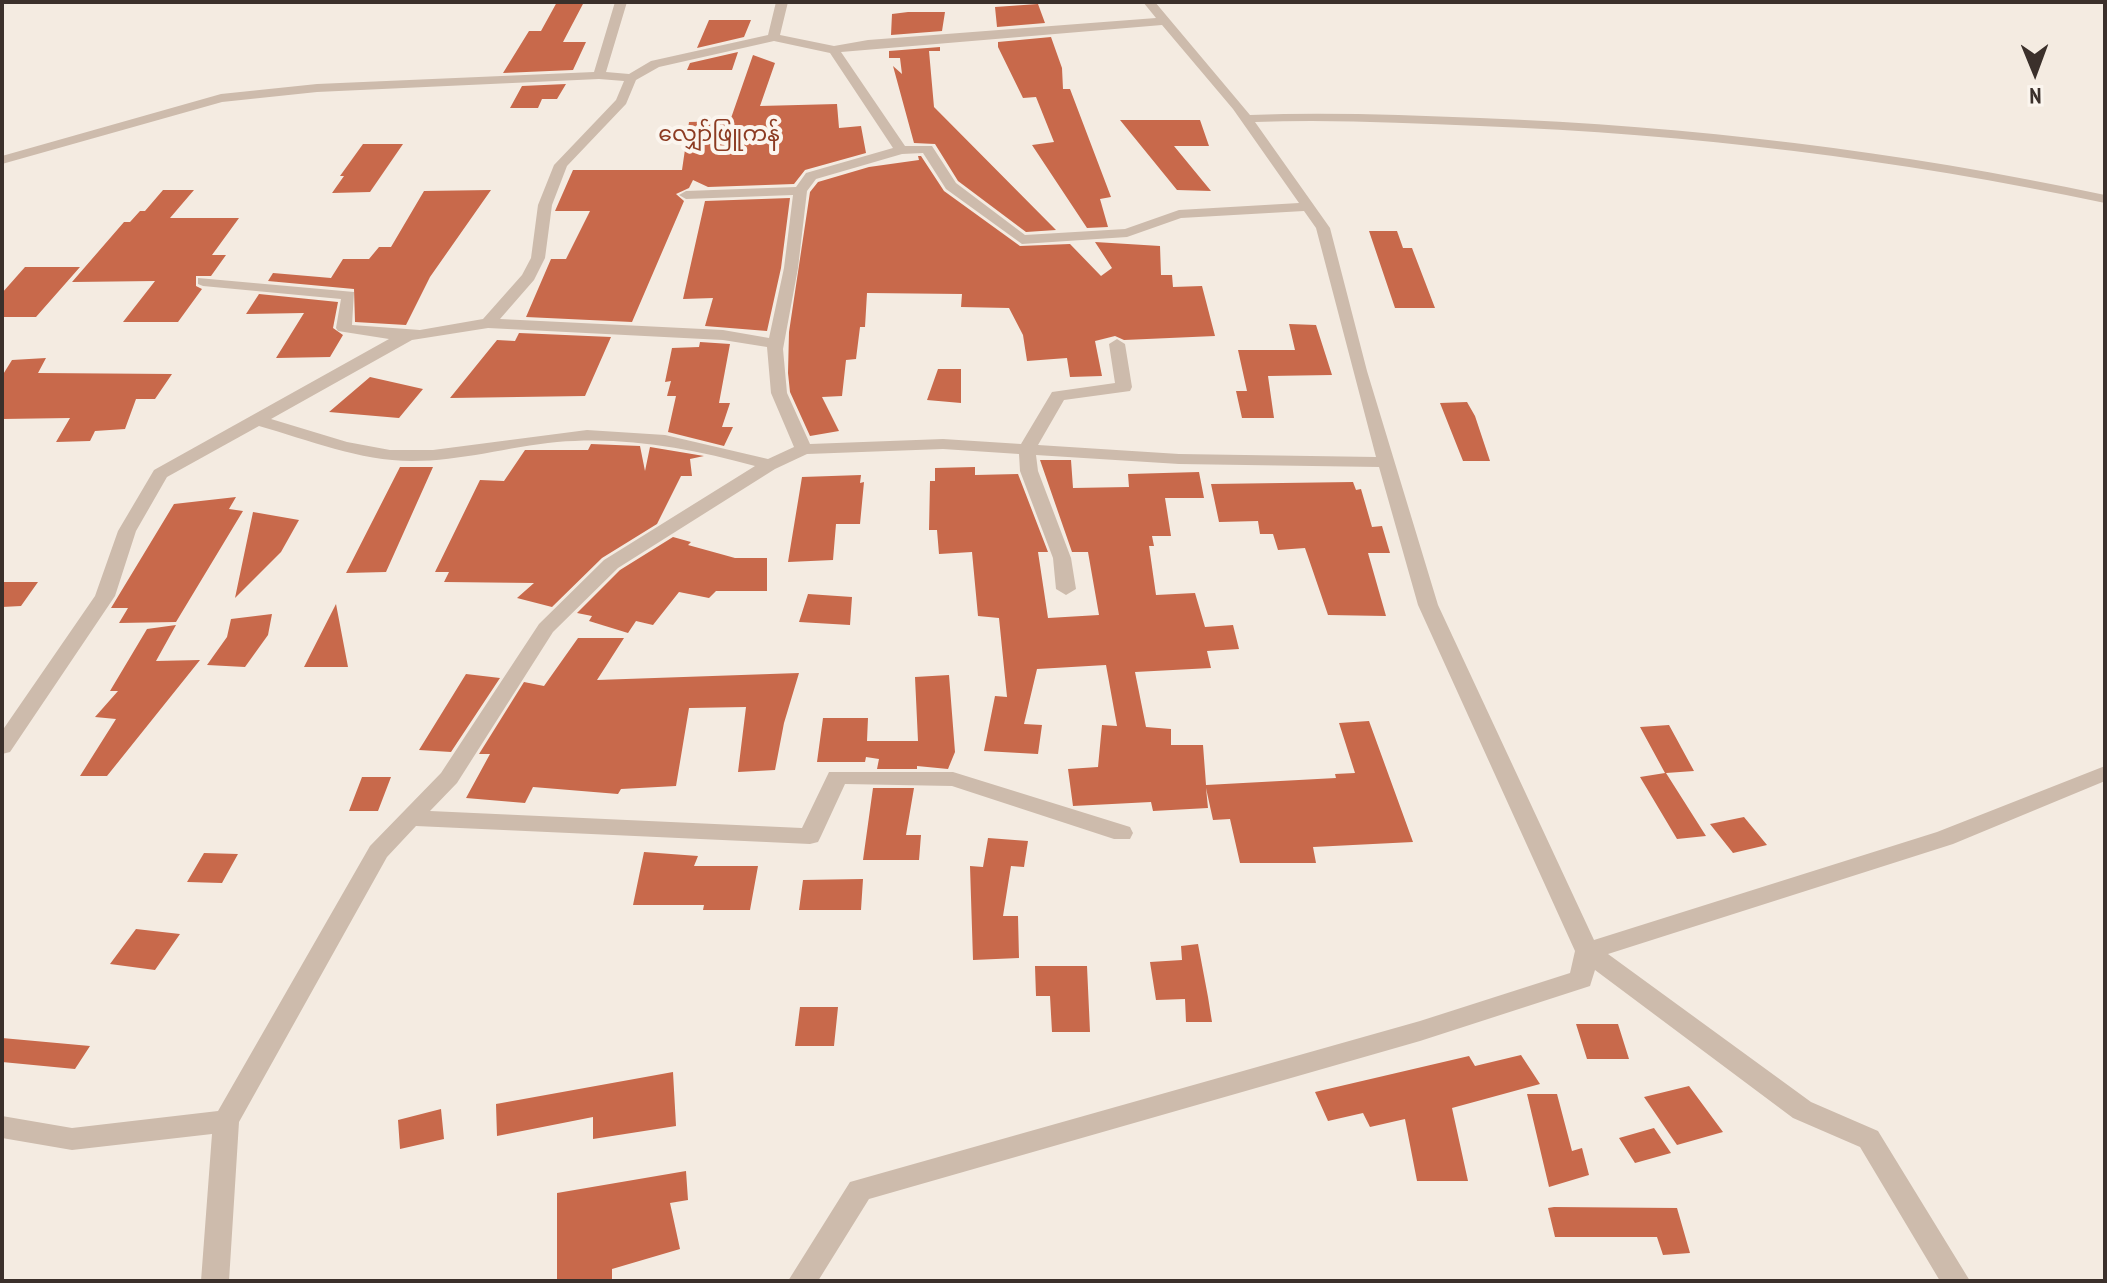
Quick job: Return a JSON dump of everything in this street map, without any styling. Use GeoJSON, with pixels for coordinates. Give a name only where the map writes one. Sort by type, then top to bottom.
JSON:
{"type":"FeatureCollection","features":[{"type":"Feature","properties":{"kind":"street"},"geometry":{"type":"LineString","coordinates":[[599,75],[621,2]]}},
{"type":"Feature","properties":{"kind":"street"},"geometry":{"type":"LineString","coordinates":[[774,37],[775,21],[782,2]]}},
{"type":"Feature","properties":{"kind":"street"},"geometry":{"type":"LineString","coordinates":[[1149,2],[1246,119],[1323,228],[1428,605],[1587,951],[1802,1110],[1869,1139],[1956,1281]]}},
{"type":"Feature","properties":{"kind":"street"},"geometry":{"type":"LineString","coordinates":[[2,160],[221,98],[317,88],[599,75],[631,78],[655,64],[774,37],[834,50],[868,44],[1163,21]]}},
{"type":"Feature","properties":{"kind":"street"},"geometry":{"type":"LineString","coordinates":[[834,50],[849,78],[892,130],[901,150]]}},
{"type":"Feature","properties":{"kind":"street"},"geometry":{"type":"LineString","coordinates":[[488,323],[529,277],[538,258],[545,205],[561,165],[622,101],[631,78]]}},
{"type":"Feature","properties":{"kind":"street"},"geometry":{"type":"LineString","coordinates":[[1246,119],[1362,117],[1538,122],[1674,132],[1792,144],[2105,199]]}},
{"type":"Feature","properties":{"kind":"street"},"geometry":{"type":"LineString","coordinates":[[804,449],[779,393],[776,344],[791,268],[800,191],[811,176],[901,150],[927,149],[951,186],[1022,240],[1127,233],[1179,214],[1309,207]]}},
{"type":"Feature","properties":{"kind":"street"},"geometry":{"type":"LineString","coordinates":[[686,195],[800,191]]}},
{"type":"Feature","properties":{"kind":"street"},"geometry":{"type":"LineString","coordinates":[[203,281],[349,295],[344,328],[409,335],[488,323],[723,335],[776,344]]}},
{"type":"Feature","properties":{"kind":"street"},"geometry":{"type":"LineString","coordinates":[[2,747],[105,596],[127,531],[160,474],[260,421],[409,335]]}},
{"type":"Feature","properties":{"kind":"street"},"geometry":{"type":"LineString","coordinates":[[1066,589],[1062,558],[1029,471],[1027,449],[1058,396],[1124,387],[1117,344]]}},
{"type":"Feature","properties":{"kind":"street"},"geometry":{"type":"LineString","coordinates":[[260,421],[388,455],[437,456],[559,437],[626,434],[691,442],[769,465]]}},
{"type":"Feature","properties":{"kind":"street"},"geometry":{"type":"LineString","coordinates":[[215,1281],[226,1121],[378,852],[449,778],[546,628],[575,596],[611,564],[769,465],[804,449],[943,444],[1179,459],[1386,462]]}},
{"type":"Feature","properties":{"kind":"street"},"geometry":{"type":"LineString","coordinates":[[1587,951],[1945,838],[2105,773]]}},
{"type":"Feature","properties":{"kind":"street"},"geometry":{"type":"LineString","coordinates":[[413,818],[810,836],[837,777],[953,779],[1122,833]]}},
{"type":"Feature","properties":{"kind":"street"},"geometry":{"type":"LineString","coordinates":[[802,1281],[860,1190],[1420,1031],[1581,979],[1587,951]]}},
{"type":"Feature","properties":{"kind":"street"},"geometry":{"type":"LineString","coordinates":[[2,1127],[72,1139],[226,1121]]}},
{"type":"Feature","properties":{"kind":"building"},"geometry":{"type":"Polygon","coordinates":[[[557,2],[584,2],[563,42],[586,42],[573,70],[503,73],[529,31],[541,31],[557,2]]]}},
{"type":"Feature","properties":{"kind":"building"},"geometry":{"type":"Polygon","coordinates":[[[1038,4],[1045,23],[997,27],[995,7],[1038,4]]]}},
{"type":"Feature","properties":{"kind":"building"},"geometry":{"type":"Polygon","coordinates":[[[945,12],[942,31],[891,35],[892,14],[945,12]]]}},
{"type":"Feature","properties":{"kind":"building"},"geometry":{"type":"Polygon","coordinates":[[[709,20],[751,20],[744,37],[697,48],[709,20]]]}},
{"type":"Feature","properties":{"kind":"building"},"geometry":{"type":"Polygon","coordinates":[[[1051,37],[1062,68],[1063,89],[1070,89],[1111,197],[1100,199],[1108,227],[1087,228],[1032,145],[1054,142],[1036,97],[1023,98],[998,47],[998,42],[1051,37]]]}},
{"type":"Feature","properties":{"kind":"building"},"geometry":{"type":"Polygon","coordinates":[[[940,47],[940,51],[929,51],[934,107],[1056,230],[1026,232],[958,181],[935,144],[914,143],[893,66],[902,74],[900,58],[889,58],[889,51],[940,47]]]}},
{"type":"Feature","properties":{"kind":"building"},"geometry":{"type":"Polygon","coordinates":[[[738,52],[732,70],[687,70],[690,63],[738,52]]]}},
{"type":"Feature","properties":{"kind":"building"},"geometry":{"type":"Polygon","coordinates":[[[753,55],[775,63],[760,106],[837,104],[839,128],[861,126],[866,153],[805,170],[794,184],[708,187],[693,180],[689,188],[676,194],[684,201],[632,322],[526,317],[551,259],[566,259],[590,211],[555,211],[573,170],[682,170],[689,122],[730,121],[753,55]]]}},
{"type":"Feature","properties":{"kind":"building"},"geometry":{"type":"Polygon","coordinates":[[[566,84],[557,99],[542,99],[538,108],[510,108],[522,86],[566,84]]]}},
{"type":"Feature","properties":{"kind":"building"},"geometry":{"type":"Polygon","coordinates":[[[1120,120],[1200,120],[1209,146],[1174,146],[1211,191],[1177,190],[1120,120]]]}},
{"type":"Feature","properties":{"kind":"building"},"geometry":{"type":"Polygon","coordinates":[[[363,144],[403,144],[370,192],[332,193],[344,176],[340,176],[363,144]]]}},
{"type":"Feature","properties":{"kind":"building"},"geometry":{"type":"Polygon","coordinates":[[[918,156],[921,156],[944,191],[1020,246],[1070,244],[1101,276],[1112,268],[1095,242],[1160,246],[1161,275],[1172,275],[1173,287],[1202,286],[1215,336],[1124,340],[1115,336],[1095,341],[1102,376],[1070,377],[1067,358],[1027,361],[1023,335],[1009,308],[961,307],[962,294],[867,293],[865,327],[860,327],[856,359],[846,360],[842,396],[822,397],[839,431],[810,436],[790,392],[788,373],[789,332],[810,192],[818,182],[869,167],[919,160],[918,156]]]}},
{"type":"Feature","properties":{"kind":"building"},"geometry":{"type":"Polygon","coordinates":[[[163,190],[194,190],[170,218],[239,218],[212,255],[226,255],[211,276],[196,276],[196,286],[202,289],[178,322],[123,322],[155,281],[72,282],[124,222],[130,222],[140,211],[145,211],[163,190]]]}},
{"type":"Feature","properties":{"kind":"building"},"geometry":{"type":"Polygon","coordinates":[[[491,190],[430,277],[406,325],[355,322],[354,289],[268,281],[273,273],[331,278],[343,259],[369,259],[379,247],[391,247],[424,191],[491,190]]]}},
{"type":"Feature","properties":{"kind":"building"},"geometry":{"type":"Polygon","coordinates":[[[790,198],[781,268],[767,331],[705,326],[713,298],[683,299],[705,201],[790,198]]]}},
{"type":"Feature","properties":{"kind":"building"},"geometry":{"type":"Polygon","coordinates":[[[1369,231],[1397,231],[1403,248],[1412,248],[1435,308],[1395,308],[1369,231]]]}},
{"type":"Feature","properties":{"kind":"building"},"geometry":{"type":"Polygon","coordinates":[[[25,267],[80,267],[36,317],[2,317],[2,293],[25,267]]]}},
{"type":"Feature","properties":{"kind":"building"},"geometry":{"type":"Polygon","coordinates":[[[259,294],[338,302],[333,328],[343,335],[330,357],[276,358],[304,313],[246,314],[259,294]]]}},
{"type":"Feature","properties":{"kind":"building"},"geometry":{"type":"Polygon","coordinates":[[[1289,324],[1316,325],[1332,375],[1268,376],[1274,418],[1242,418],[1236,391],[1247,391],[1238,350],[1295,350],[1289,324]]]}},
{"type":"Feature","properties":{"kind":"building"},"geometry":{"type":"Polygon","coordinates":[[[519,333],[611,337],[585,396],[450,398],[497,340],[515,341],[519,333]]]}},
{"type":"Feature","properties":{"kind":"building"},"geometry":{"type":"Polygon","coordinates":[[[700,342],[730,344],[719,403],[730,403],[722,427],[733,427],[724,446],[668,432],[676,396],[667,396],[671,381],[665,382],[672,348],[699,347],[700,342]]]}},
{"type":"Feature","properties":{"kind":"building"},"geometry":{"type":"Polygon","coordinates":[[[46,358],[38,373],[172,374],[155,399],[136,399],[125,429],[95,431],[90,441],[56,442],[70,418],[2,419],[2,376],[12,360],[46,358]]]}},
{"type":"Feature","properties":{"kind":"building"},"geometry":{"type":"Polygon","coordinates":[[[938,369],[961,369],[961,403],[927,400],[938,369]]]}},
{"type":"Feature","properties":{"kind":"building"},"geometry":{"type":"Polygon","coordinates":[[[370,377],[423,389],[399,418],[329,412],[370,377]]]}},
{"type":"Feature","properties":{"kind":"building"},"geometry":{"type":"Polygon","coordinates":[[[1467,402],[1490,461],[1463,461],[1440,403],[1467,402]]]}},
{"type":"Feature","properties":{"kind":"building"},"geometry":{"type":"Polygon","coordinates":[[[591,444],[640,446],[645,471],[650,447],[704,456],[690,459],[692,476],[681,476],[657,524],[602,558],[552,607],[517,598],[534,583],[444,582],[449,572],[435,572],[480,480],[504,481],[525,450],[588,450],[591,444]]]}},
{"type":"Feature","properties":{"kind":"building"},"geometry":{"type":"Polygon","coordinates":[[[1040,460],[1071,460],[1073,488],[1129,487],[1128,474],[1199,472],[1204,498],[1165,498],[1171,536],[1152,536],[1154,546],[1149,546],[1156,595],[1195,593],[1205,627],[1233,625],[1239,649],[1207,651],[1211,668],[1135,672],[1146,727],[1171,729],[1171,745],[1203,745],[1206,785],[1336,778],[1335,774],[1355,773],[1339,723],[1369,721],[1413,842],[1313,847],[1316,863],[1240,863],[1230,819],[1213,820],[1206,788],[1208,808],[1153,811],[1151,802],[1073,806],[1068,769],[1098,767],[1102,725],[1117,726],[1106,665],[1037,669],[1024,724],[1042,725],[1038,754],[984,751],[995,696],[1007,697],[999,618],[978,616],[972,552],[939,554],[937,530],[929,530],[930,481],[935,481],[935,468],[975,467],[975,475],[1018,474],[1048,552],[1038,552],[1048,618],[1099,615],[1088,552],[1072,552],[1040,460]]]}},
{"type":"Feature","properties":{"kind":"building"},"geometry":{"type":"Polygon","coordinates":[[[400,467],[433,467],[386,572],[346,573],[400,467]]]}},
{"type":"Feature","properties":{"kind":"building"},"geometry":{"type":"Polygon","coordinates":[[[861,475],[860,483],[864,482],[860,524],[836,524],[833,560],[788,562],[802,477],[861,475]]]}},
{"type":"Feature","properties":{"kind":"building"},"geometry":{"type":"Polygon","coordinates":[[[1353,482],[1356,490],[1361,489],[1372,527],[1382,526],[1390,553],[1368,553],[1386,616],[1328,615],[1305,548],[1278,550],[1273,534],[1260,534],[1258,521],[1219,522],[1211,484],[1353,482]]]}},
{"type":"Feature","properties":{"kind":"building"},"geometry":{"type":"Polygon","coordinates":[[[236,497],[229,509],[243,511],[176,622],[119,623],[128,608],[111,608],[174,504],[236,497]]]}},
{"type":"Feature","properties":{"kind":"building"},"geometry":{"type":"Polygon","coordinates":[[[253,512],[299,520],[281,552],[235,598],[253,512]]]}},
{"type":"Feature","properties":{"kind":"building"},"geometry":{"type":"Polygon","coordinates":[[[673,537],[691,542],[688,545],[735,558],[767,558],[767,591],[716,591],[709,598],[679,592],[653,625],[636,621],[628,633],[589,621],[592,616],[577,613],[620,570],[673,537]]]}},
{"type":"Feature","properties":{"kind":"building"},"geometry":{"type":"Polygon","coordinates":[[[2,582],[38,582],[21,606],[2,607],[2,582]]]}},
{"type":"Feature","properties":{"kind":"building"},"geometry":{"type":"Polygon","coordinates":[[[808,594],[852,597],[850,625],[799,622],[808,594]]]}},
{"type":"Feature","properties":{"kind":"building"},"geometry":{"type":"Polygon","coordinates":[[[336,604],[348,667],[304,667],[336,604]]]}},
{"type":"Feature","properties":{"kind":"building"},"geometry":{"type":"Polygon","coordinates":[[[272,614],[268,635],[245,667],[207,665],[227,637],[231,619],[272,614]]]}},
{"type":"Feature","properties":{"kind":"building"},"geometry":{"type":"Polygon","coordinates":[[[176,625],[156,661],[200,660],[107,776],[80,776],[116,719],[95,717],[118,691],[110,691],[147,629],[176,625]]]}},
{"type":"Feature","properties":{"kind":"building"},"geometry":{"type":"Polygon","coordinates":[[[578,638],[624,638],[597,680],[799,673],[784,723],[775,770],[738,772],[746,707],[689,708],[676,786],[621,789],[618,794],[533,787],[525,803],[466,798],[490,754],[479,754],[524,682],[544,686],[578,638]]]}},
{"type":"Feature","properties":{"kind":"building"},"geometry":{"type":"Polygon","coordinates":[[[466,674],[500,678],[451,752],[419,750],[466,674]]]}},
{"type":"Feature","properties":{"kind":"building"},"geometry":{"type":"Polygon","coordinates":[[[949,675],[955,752],[948,769],[917,766],[917,769],[877,769],[879,759],[866,757],[865,762],[817,762],[823,718],[868,718],[867,741],[918,741],[915,677],[949,675]]]}},
{"type":"Feature","properties":{"kind":"building"},"geometry":{"type":"Polygon","coordinates":[[[1669,725],[1694,771],[1666,773],[1706,836],[1677,839],[1640,777],[1665,773],[1640,727],[1669,725]]]}},
{"type":"Feature","properties":{"kind":"building"},"geometry":{"type":"Polygon","coordinates":[[[362,777],[391,777],[378,811],[349,811],[362,777]]]}},
{"type":"Feature","properties":{"kind":"building"},"geometry":{"type":"Polygon","coordinates":[[[873,788],[914,788],[906,835],[921,835],[919,860],[863,860],[873,788]]]}},
{"type":"Feature","properties":{"kind":"building"},"geometry":{"type":"Polygon","coordinates":[[[1744,817],[1767,845],[1733,853],[1710,824],[1744,817]]]}},
{"type":"Feature","properties":{"kind":"building"},"geometry":{"type":"Polygon","coordinates":[[[988,838],[1028,841],[1024,867],[1011,866],[1003,916],[1018,916],[1019,958],[973,960],[970,866],[983,867],[988,838]]]}},
{"type":"Feature","properties":{"kind":"building"},"geometry":{"type":"Polygon","coordinates":[[[644,852],[698,856],[694,866],[758,866],[750,910],[703,910],[704,905],[633,905],[644,852]]]}},
{"type":"Feature","properties":{"kind":"building"},"geometry":{"type":"Polygon","coordinates":[[[204,853],[238,854],[222,883],[187,882],[204,853]]]}},
{"type":"Feature","properties":{"kind":"building"},"geometry":{"type":"Polygon","coordinates":[[[863,879],[861,910],[799,910],[803,880],[863,879]]]}},
{"type":"Feature","properties":{"kind":"building"},"geometry":{"type":"Polygon","coordinates":[[[136,929],[180,934],[155,970],[110,964],[136,929]]]}},
{"type":"Feature","properties":{"kind":"building"},"geometry":{"type":"Polygon","coordinates":[[[1198,944],[1212,1022],[1186,1022],[1185,999],[1156,1000],[1150,962],[1182,960],[1181,946],[1198,944]]]}},
{"type":"Feature","properties":{"kind":"building"},"geometry":{"type":"Polygon","coordinates":[[[1035,966],[1087,966],[1090,1032],[1052,1032],[1050,996],[1036,996],[1035,966]]]}},
{"type":"Feature","properties":{"kind":"building"},"geometry":{"type":"Polygon","coordinates":[[[800,1007],[838,1007],[834,1046],[795,1046],[800,1007]]]}},
{"type":"Feature","properties":{"kind":"building"},"geometry":{"type":"Polygon","coordinates":[[[1576,1024],[1618,1024],[1629,1059],[1587,1059],[1576,1024]]]}},
{"type":"Feature","properties":{"kind":"building"},"geometry":{"type":"Polygon","coordinates":[[[2,1038],[90,1046],[75,1069],[2,1062],[2,1038]]]}},
{"type":"Feature","properties":{"kind":"building"},"geometry":{"type":"Polygon","coordinates":[[[1521,1055],[1540,1084],[1452,1108],[1468,1181],[1417,1181],[1405,1119],[1370,1127],[1363,1113],[1328,1121],[1315,1092],[1469,1056],[1475,1066],[1521,1055]]]}},
{"type":"Feature","properties":{"kind":"building"},"geometry":{"type":"Polygon","coordinates":[[[673,1072],[676,1126],[593,1139],[593,1117],[497,1136],[496,1104],[673,1072]]]}},
{"type":"Feature","properties":{"kind":"building"},"geometry":{"type":"Polygon","coordinates":[[[1689,1086],[1723,1132],[1677,1145],[1644,1097],[1689,1086]]]}},
{"type":"Feature","properties":{"kind":"building"},"geometry":{"type":"Polygon","coordinates":[[[1527,1094],[1557,1094],[1572,1151],[1582,1148],[1589,1175],[1549,1187],[1527,1094]]]}},
{"type":"Feature","properties":{"kind":"building"},"geometry":{"type":"Polygon","coordinates":[[[441,1109],[444,1139],[400,1149],[398,1120],[441,1109]]]}},
{"type":"Feature","properties":{"kind":"building"},"geometry":{"type":"Polygon","coordinates":[[[1654,1128],[1671,1153],[1635,1163],[1619,1138],[1654,1128]]]}},
{"type":"Feature","properties":{"kind":"building"},"geometry":{"type":"Polygon","coordinates":[[[686,1171],[688,1200],[670,1203],[680,1249],[612,1269],[612,1281],[557,1281],[557,1193],[686,1171]]]}},
{"type":"Feature","properties":{"kind":"building"},"geometry":{"type":"Polygon","coordinates":[[[1548,1208],[1677,1208],[1690,1253],[1663,1255],[1657,1237],[1555,1237],[1548,1208]]]}},
{"type":"Feature","properties":{"kind":"district","name":"လျှော်ဖြူကန်"},"geometry":{"type":"Point","coordinates":[719,135]}}]}
